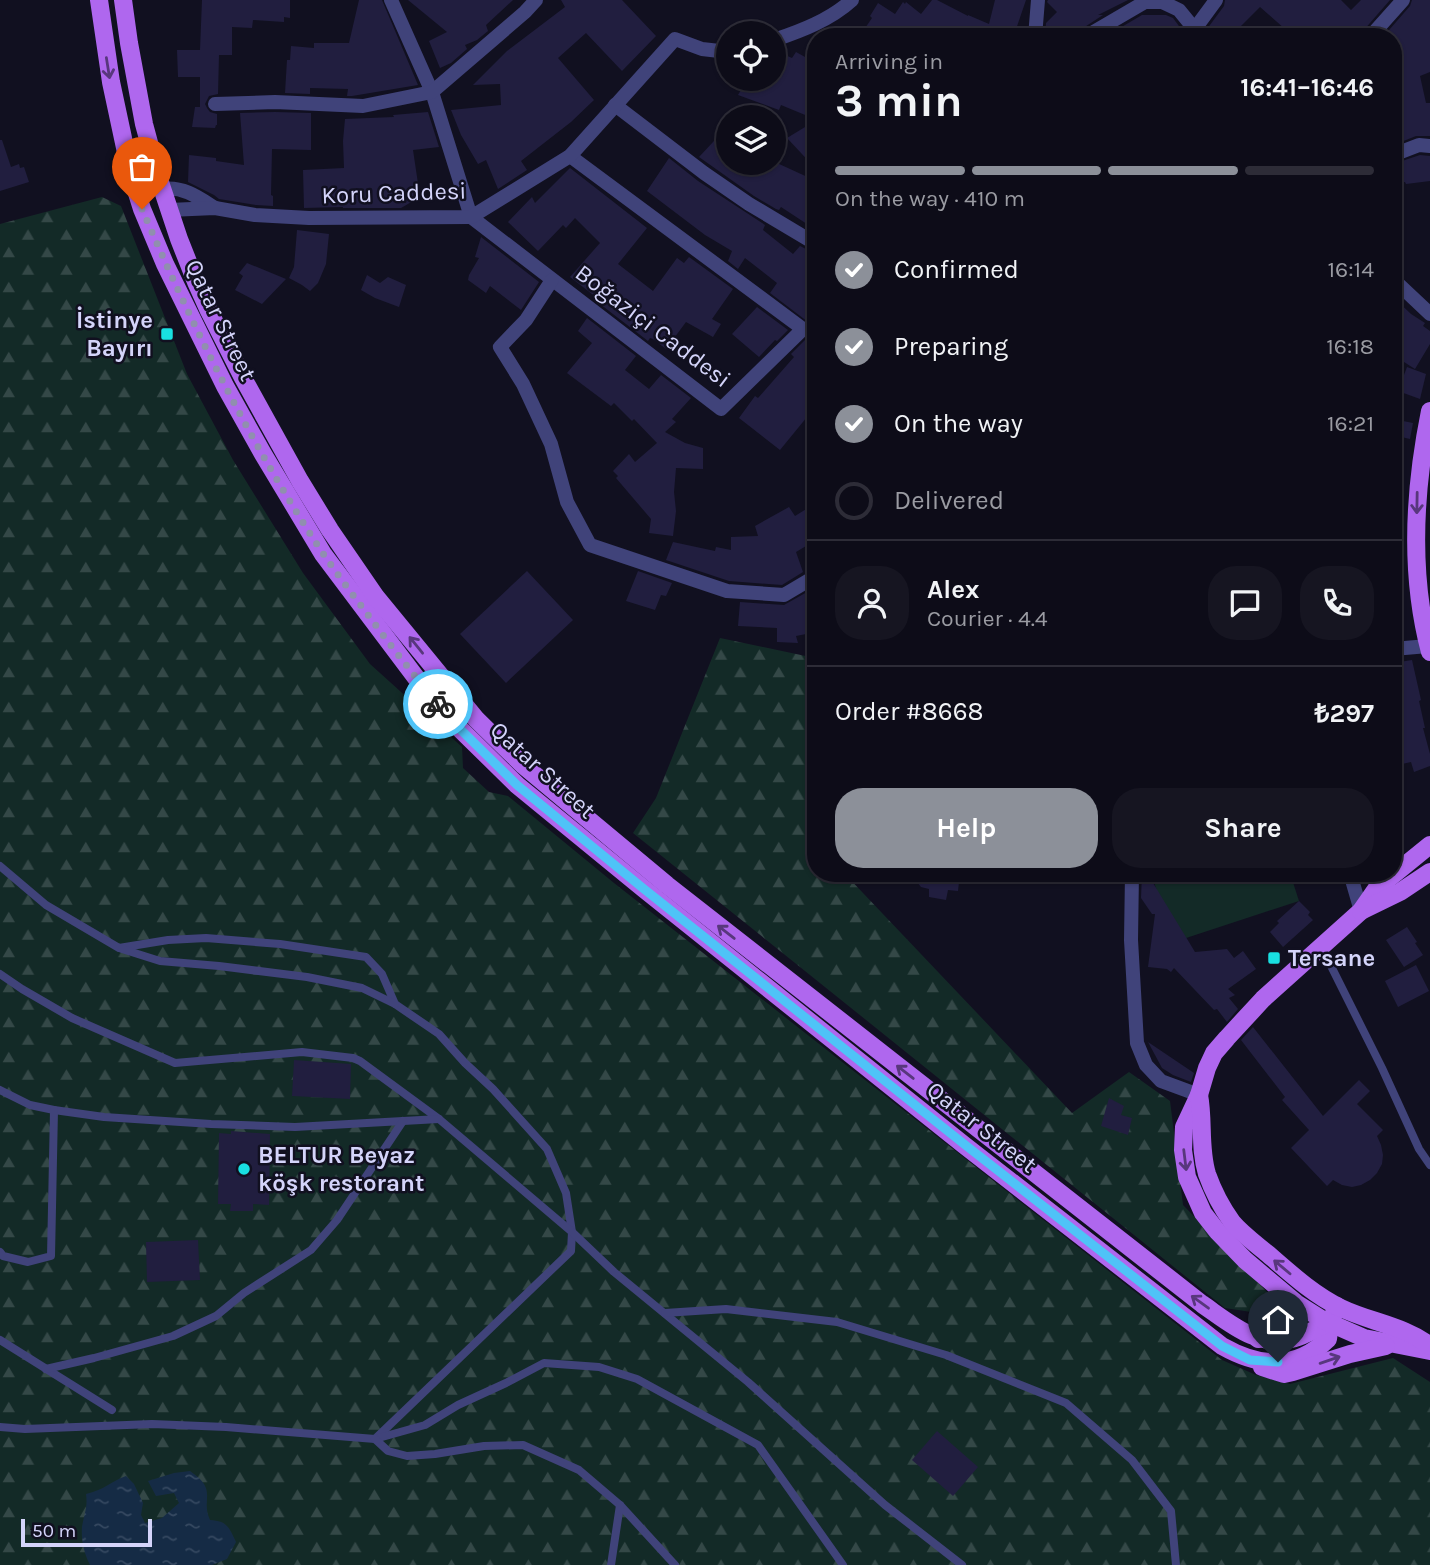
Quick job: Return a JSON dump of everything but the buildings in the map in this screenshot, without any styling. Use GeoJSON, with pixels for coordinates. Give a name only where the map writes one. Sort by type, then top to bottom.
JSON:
{"type":"FeatureCollection","features":[{"type":"Feature","properties":{"kind":"main road","name":"Qatar Street"},"geometry":{"type":"LineString","coordinates":[[99,0],[111,82],[137,195],[171,276],[225,386],[323,554],[392,647],[457,726],[517,785],[644,889],[1222,1346],[1255,1364],[1284,1374],[1379,1346],[1397,1345]]}},
{"type":"Feature","properties":{"kind":"main road","name":"Qatar Street"},"geometry":{"type":"LineString","coordinates":[[123,0],[144,124],[169,211],[205,301],[243,378],[330,530],[376,597],[476,719],[523,765],[667,885],[1202,1304],[1258,1339]]}},
{"type":"Feature","properties":{"kind":"main road"},"geometry":{"type":"LineString","coordinates":[[137,195],[162,188]]}},
{"type":"Feature","properties":{"kind":"main road"},"geometry":{"type":"LineString","coordinates":[[146,219],[169,211]]}},
{"type":"Feature","properties":{"kind":"main road"},"geometry":{"type":"LineString","coordinates":[[1429,649],[1422,618],[1417,566],[1417,525],[1422,449],[1430,411]]}},
{"type":"Feature","properties":{"kind":"main road"},"geometry":{"type":"LineString","coordinates":[[1402,868],[1430,845]]}},
{"type":"Feature","properties":{"kind":"main road"},"geometry":{"type":"LineString","coordinates":[[1361,911],[1391,897],[1430,872]]}},
{"type":"Feature","properties":{"kind":"main road"},"geometry":{"type":"LineString","coordinates":[[1384,882],[1361,911],[1263,999],[1214,1053],[1184,1127],[1183,1150],[1187,1177],[1203,1213],[1245,1260],[1278,1288],[1315,1316],[1360,1317],[1412,1335],[1430,1349]]}},
{"type":"Feature","properties":{"kind":"main road"},"geometry":{"type":"LineString","coordinates":[[1199,1095],[1203,1156],[1213,1190],[1234,1224],[1322,1298],[1334,1315],[1364,1338],[1430,1349]]}},
{"type":"Feature","properties":{"kind":"main road"},"geometry":{"type":"LineString","coordinates":[[1258,1339],[1274,1332],[1284,1321],[1285,1303],[1278,1288]]}},
{"type":"Feature","properties":{"kind":"main road"},"geometry":{"type":"LineString","coordinates":[[1258,1339],[1278,1342],[1305,1335],[1334,1315]]}},
{"type":"Feature","properties":{"kind":"main road"},"geometry":{"type":"LineString","coordinates":[[1243,1357],[1259,1362],[1278,1362],[1306,1355],[1328,1339],[1334,1315]]}},
{"type":"Feature","properties":{"kind":"street"},"geometry":{"type":"LineString","coordinates":[[391,0],[432,92],[471,218]]}},
{"type":"Feature","properties":{"kind":"street"},"geometry":{"type":"LineString","coordinates":[[215,104],[275,102],[363,106],[432,92],[536,0]]}},
{"type":"Feature","properties":{"kind":"street"},"geometry":{"type":"LineString","coordinates":[[786,36],[827,18],[852,0]]}},
{"type":"Feature","properties":{"kind":"street"},"geometry":{"type":"LineString","coordinates":[[1036,28],[1038,0]]}},
{"type":"Feature","properties":{"kind":"street"},"geometry":{"type":"LineString","coordinates":[[1200,28],[1216,0]]}},
{"type":"Feature","properties":{"kind":"street"},"geometry":{"type":"LineString","coordinates":[[1378,28],[1404,0]]}},
{"type":"Feature","properties":{"kind":"street"},"geometry":{"type":"LineString","coordinates":[[1100,28],[1145,2],[1162,2],[1179,10],[1193,28]]}},
{"type":"Feature","properties":{"kind":"street","name":"Koru Caddesi"},"geometry":{"type":"LineString","coordinates":[[215,208],[255,215],[309,218],[471,218],[570,156],[675,38],[702,49],[716,51]]}},
{"type":"Feature","properties":{"kind":"street"},"geometry":{"type":"LineString","coordinates":[[615,105],[704,173],[807,239]]}},
{"type":"Feature","properties":{"kind":"street"},"geometry":{"type":"LineString","coordinates":[[1402,152],[1419,145],[1430,146]]}},
{"type":"Feature","properties":{"kind":"street","name":"Boğaziçi Caddesi"},"geometry":{"type":"LineString","coordinates":[[471,218],[721,409],[803,329],[570,156]]}},
{"type":"Feature","properties":{"kind":"street"},"geometry":{"type":"LineString","coordinates":[[162,188],[189,192],[215,208]]}},
{"type":"Feature","properties":{"kind":"street"},"geometry":{"type":"LineString","coordinates":[[169,211],[215,208]]}},
{"type":"Feature","properties":{"kind":"street"},"geometry":{"type":"LineString","coordinates":[[552,280],[526,320],[500,347],[523,384],[551,444],[567,502],[590,545],[727,591],[784,595],[807,581]]}},
{"type":"Feature","properties":{"kind":"street"},"geometry":{"type":"LineString","coordinates":[[1402,288],[1430,314]]}},
{"type":"Feature","properties":{"kind":"street"},"geometry":{"type":"LineString","coordinates":[[1402,649],[1429,649]]}},
{"type":"Feature","properties":{"kind":"street"},"geometry":{"type":"LineString","coordinates":[[1132,882],[1131,940],[1137,1042],[1146,1065],[1161,1081],[1199,1095]]}},
{"type":"Feature","properties":{"kind":"street"},"geometry":{"type":"LineString","coordinates":[[1353,882],[1361,911]]}},
{"type":"Feature","properties":{"kind":"lane"},"geometry":{"type":"LineString","coordinates":[[0,866],[46,905],[119,948],[160,961],[307,977],[362,988],[395,1004],[439,1034],[547,1149],[566,1193],[572,1232],[570,1251],[375,1439]]}},
{"type":"Feature","properties":{"kind":"lane"},"geometry":{"type":"LineString","coordinates":[[119,948],[168,940],[206,938],[280,944],[366,957],[382,974],[395,1004]]}},
{"type":"Feature","properties":{"kind":"lane"},"geometry":{"type":"LineString","coordinates":[[1321,946],[1419,1149],[1430,1165]]}},
{"type":"Feature","properties":{"kind":"lane"},"geometry":{"type":"LineString","coordinates":[[0,974],[72,1018],[175,1063],[302,1052],[353,1058],[439,1119],[572,1232],[614,1272],[748,1382],[885,1505],[962,1565]]}},
{"type":"Feature","properties":{"kind":"lane"},"geometry":{"type":"LineString","coordinates":[[0,1102],[2,1091],[30,1105],[54,1110],[104,1117],[211,1125],[295,1127],[439,1119]]}},
{"type":"Feature","properties":{"kind":"lane"},"geometry":{"type":"LineString","coordinates":[[0,1252],[2,1256],[29,1262],[51,1256],[54,1110]]}},
{"type":"Feature","properties":{"kind":"lane"},"geometry":{"type":"LineString","coordinates":[[46,1369],[173,1336],[216,1316],[244,1293],[311,1250],[337,1220],[403,1121]]}},
{"type":"Feature","properties":{"kind":"lane"},"geometry":{"type":"LineString","coordinates":[[665,1314],[726,1309],[837,1322],[946,1355],[1066,1403],[1132,1460],[1171,1511],[1176,1565]]}},
{"type":"Feature","properties":{"kind":"lane"},"geometry":{"type":"LineString","coordinates":[[0,1340],[112,1410]]}},
{"type":"Feature","properties":{"kind":"lane"},"geometry":{"type":"LineString","coordinates":[[0,1427],[26,1429],[152,1424],[375,1439],[425,1426],[458,1405],[544,1363],[599,1367],[637,1379],[758,1445],[843,1565]]}},
{"type":"Feature","properties":{"kind":"lane"},"geometry":{"type":"LineString","coordinates":[[375,1439],[388,1451],[407,1456],[484,1446],[523,1445],[579,1470],[620,1505],[675,1565]]}},
{"type":"Feature","properties":{"kind":"lane"},"geometry":{"type":"LineString","coordinates":[[611,1565],[620,1505]]}},
{"type":"Feature","properties":{"kind":"green space"},"geometry":{"type":"Polygon","coordinates":[[[102,197],[121,206],[187,374],[233,460],[303,573],[370,664],[462,747],[463,768],[489,792],[508,796],[614,883],[1222,1360],[1256,1375],[1290,1384],[1393,1358],[1430,1382],[1430,1565],[0,1565],[0,224],[102,197]]]}},
{"type":"Feature","properties":{"kind":"green space"},"geometry":{"type":"Polygon","coordinates":[[[720,638],[807,656],[807,882],[853,882],[1072,1113],[1129,1072],[1170,1101],[1183,1205],[1267,1292],[1271,1315],[1225,1308],[633,833],[656,798],[720,638]]]}},
{"type":"Feature","properties":{"kind":"green space"},"geometry":{"type":"Polygon","coordinates":[[[1154,882],[1293,882],[1299,901],[1174,942],[1154,882]]]}},
{"type":"Feature","properties":{"kind":"water"},"geometry":{"type":"Polygon","coordinates":[[[190,1471],[204,1484],[210,1520],[227,1526],[236,1542],[227,1559],[212,1565],[90,1565],[82,1537],[86,1494],[126,1476],[134,1484],[143,1503],[141,1515],[145,1523],[162,1518],[179,1503],[174,1493],[156,1496],[148,1481],[190,1471]]]}},
{"type":"Feature","properties":{"kind":"way so far"},"geometry":{"type":"LineString","coordinates":[[142,209],[225,386],[263,454],[323,554],[438,704]]}},
{"type":"Feature","properties":{"kind":"place","name":"İstinye Bayırı"},"geometry":{"type":"Point","coordinates":[167,334]}},
{"type":"Feature","properties":{"kind":"place","name":"Tersane"},"geometry":{"type":"Point","coordinates":[1274,958]}},
{"type":"Feature","properties":{"kind":"place","name":"BELTUR Beyaz köşk restorant"},"geometry":{"type":"Point","coordinates":[244,1169]}},
{"type":"Feature","properties":{"kind":"route"},"geometry":{"type":"LineString","coordinates":[[438,704],[517,785],[964,1144],[1206,1334],[1222,1346],[1250,1360],[1278,1362]]}}]}
